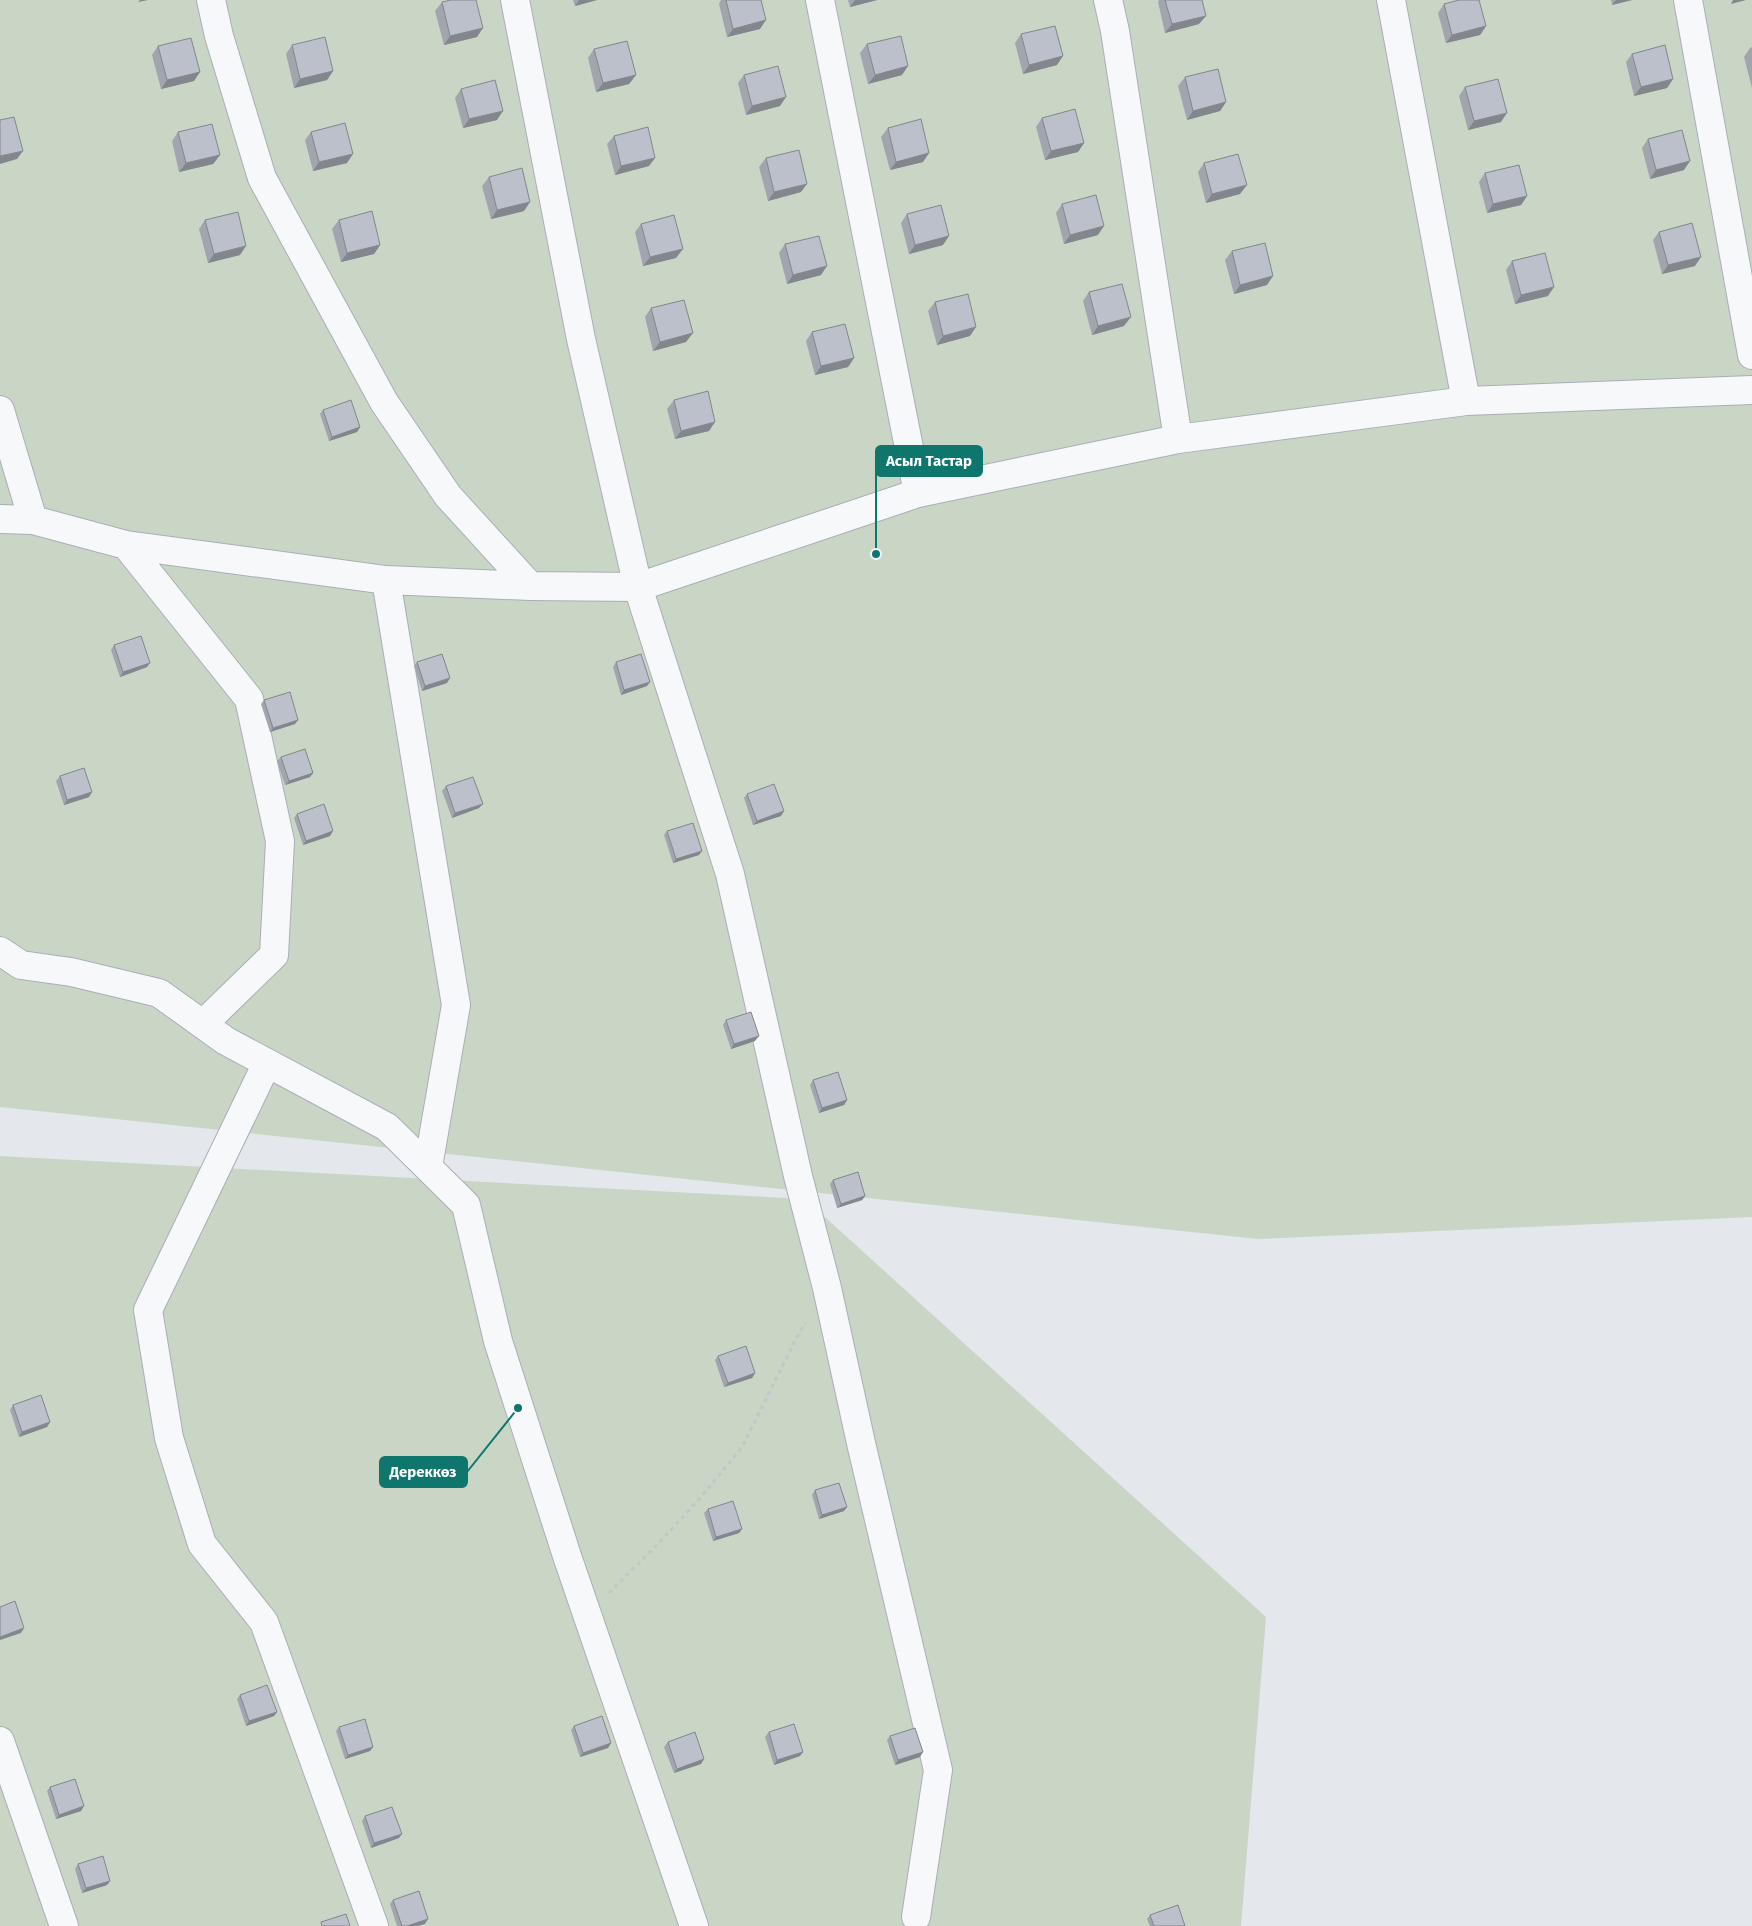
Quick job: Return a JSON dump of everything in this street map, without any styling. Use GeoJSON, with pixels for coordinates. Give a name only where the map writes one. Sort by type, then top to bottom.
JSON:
{"type":"FeatureCollection","features":[{"type":"Feature","properties":{"kind":"street"},"geometry":{"type":"LineString","coordinates":[[211,0],[218,36],[262,178],[384,402],[448,496],[530,586]]}},
{"type":"Feature","properties":{"kind":"street"},"geometry":{"type":"LineString","coordinates":[[515,0],[581,338],[638,588],[730,874],[798,1176],[827,1288],[861,1443],[938,1770],[913,1923]]}},
{"type":"Feature","properties":{"kind":"street"},"geometry":{"type":"LineString","coordinates":[[820,0],[918,493]]}},
{"type":"Feature","properties":{"kind":"street"},"geometry":{"type":"LineString","coordinates":[[1108,0],[1115,31],[1178,439]]}},
{"type":"Feature","properties":{"kind":"street"},"geometry":{"type":"LineString","coordinates":[[1391,0],[1466,401]]}},
{"type":"Feature","properties":{"kind":"street"},"geometry":{"type":"LineString","coordinates":[[1688,0],[1752,355]]}},
{"type":"Feature","properties":{"kind":"street"},"geometry":{"type":"LineString","coordinates":[[0,519],[33,520],[126,545],[386,580],[638,588],[918,493],[1178,439],[1466,401],[1752,390]]}},
{"type":"Feature","properties":{"kind":"street"},"geometry":{"type":"LineString","coordinates":[[0,410],[33,520]]}},
{"type":"Feature","properties":{"kind":"street"},"geometry":{"type":"LineString","coordinates":[[126,545],[249,700],[280,841],[274,955],[203,1024]]}},
{"type":"Feature","properties":{"kind":"street"},"geometry":{"type":"LineString","coordinates":[[386,580],[456,1005],[428,1167]]}},
{"type":"Feature","properties":{"kind":"street"},"geometry":{"type":"LineString","coordinates":[[0,951],[21,965],[71,972],[159,993],[226,1040],[387,1127],[466,1205],[498,1341],[587,1614],[694,1926]]}},
{"type":"Feature","properties":{"kind":"street"},"geometry":{"type":"LineString","coordinates":[[267,1063],[148,1310],[169,1438],[202,1544],[264,1622],[374,1926]]}},
{"type":"Feature","properties":{"kind":"street"},"geometry":{"type":"LineString","coordinates":[[0,1742],[64,1926]]}},
{"type":"Feature","properties":{"kind":"path"},"geometry":{"type":"LineString","coordinates":[[587,1614],[661,1541],[742,1447],[796,1339],[827,1288]]}},
{"type":"Feature","properties":{"kind":"green space"},"geometry":{"type":"Polygon","coordinates":[[[0,0],[1752,0],[1752,1217],[1258,1239],[0,1107],[0,0]]]}},
{"type":"Feature","properties":{"kind":"green space"},"geometry":{"type":"Polygon","coordinates":[[[0,1156],[805,1199],[1266,1617],[1241,1926],[0,1926],[0,1156]]]}},
{"type":"Feature","properties":{"kind":"building"},"geometry":{"type":"Polygon","coordinates":[[[476,0],[483,28],[450,36],[442,2],[476,0]]]}},
{"type":"Feature","properties":{"kind":"building"},"geometry":{"type":"Polygon","coordinates":[[[726,0],[761,0],[766,20],[733,29],[726,0]]]}},
{"type":"Feature","properties":{"kind":"building"},"geometry":{"type":"Polygon","coordinates":[[[1165,0],[1202,0],[1206,16],[1172,24],[1165,0]]]}},
{"type":"Feature","properties":{"kind":"building"},"geometry":{"type":"Polygon","coordinates":[[[1459,0],[1479,0],[1486,26],[1452,35],[1444,4],[1459,0]]]}},
{"type":"Feature","properties":{"kind":"building"},"geometry":{"type":"Polygon","coordinates":[[[1055,26],[1063,56],[1029,65],[1021,34],[1055,26]]]}},
{"type":"Feature","properties":{"kind":"building"},"geometry":{"type":"Polygon","coordinates":[[[901,36],[908,66],[875,75],[867,44],[901,36]]]}},
{"type":"Feature","properties":{"kind":"building"},"geometry":{"type":"Polygon","coordinates":[[[325,37],[333,71],[300,79],[292,45],[325,37]]]}},
{"type":"Feature","properties":{"kind":"building"},"geometry":{"type":"Polygon","coordinates":[[[191,38],[200,72],[167,80],[158,46],[191,38]]]}},
{"type":"Feature","properties":{"kind":"building"},"geometry":{"type":"Polygon","coordinates":[[[627,41],[636,75],[603,83],[594,49],[627,41]]]}},
{"type":"Feature","properties":{"kind":"building"},"geometry":{"type":"Polygon","coordinates":[[[1665,45],[1673,79],[1641,87],[1632,54],[1665,45]]]}},
{"type":"Feature","properties":{"kind":"building"},"geometry":{"type":"Polygon","coordinates":[[[778,66],[786,97],[752,106],[744,75],[778,66]]]}},
{"type":"Feature","properties":{"kind":"building"},"geometry":{"type":"Polygon","coordinates":[[[1218,69],[1226,102],[1193,111],[1185,77],[1218,69]]]}},
{"type":"Feature","properties":{"kind":"building"},"geometry":{"type":"Polygon","coordinates":[[[1498,79],[1507,113],[1474,121],[1465,87],[1498,79]]]}},
{"type":"Feature","properties":{"kind":"building"},"geometry":{"type":"Polygon","coordinates":[[[495,80],[503,111],[469,119],[461,89],[495,80]]]}},
{"type":"Feature","properties":{"kind":"building"},"geometry":{"type":"Polygon","coordinates":[[[1075,109],[1084,143],[1051,151],[1042,118],[1075,109]]]}},
{"type":"Feature","properties":{"kind":"building"},"geometry":{"type":"Polygon","coordinates":[[[14,117],[23,151],[0,156],[0,120],[14,117]]]}},
{"type":"Feature","properties":{"kind":"building"},"geometry":{"type":"Polygon","coordinates":[[[921,119],[929,153],[896,162],[888,128],[921,119]]]}},
{"type":"Feature","properties":{"kind":"building"},"geometry":{"type":"Polygon","coordinates":[[[345,123],[353,154],[319,162],[311,132],[345,123]]]}},
{"type":"Feature","properties":{"kind":"building"},"geometry":{"type":"Polygon","coordinates":[[[212,124],[220,155],[186,163],[178,132],[212,124]]]}},
{"type":"Feature","properties":{"kind":"building"},"geometry":{"type":"Polygon","coordinates":[[[648,127],[655,158],[621,166],[614,136],[648,127]]]}},
{"type":"Feature","properties":{"kind":"building"},"geometry":{"type":"Polygon","coordinates":[[[1682,130],[1690,161],[1656,170],[1648,139],[1682,130]]]}},
{"type":"Feature","properties":{"kind":"building"},"geometry":{"type":"Polygon","coordinates":[[[799,150],[807,184],[774,192],[766,158],[799,150]]]}},
{"type":"Feature","properties":{"kind":"building"},"geometry":{"type":"Polygon","coordinates":[[[1238,154],[1247,185],[1212,194],[1204,163],[1238,154]]]}},
{"type":"Feature","properties":{"kind":"building"},"geometry":{"type":"Polygon","coordinates":[[[1519,165],[1527,196],[1493,204],[1485,173],[1519,165]]]}},
{"type":"Feature","properties":{"kind":"building"},"geometry":{"type":"Polygon","coordinates":[[[522,168],[530,202],[497,210],[489,177],[522,168]]]}},
{"type":"Feature","properties":{"kind":"building"},"geometry":{"type":"Polygon","coordinates":[[[1096,195],[1104,226],[1070,235],[1062,204],[1096,195]]]}},
{"type":"Feature","properties":{"kind":"building"},"geometry":{"type":"Polygon","coordinates":[[[941,205],[949,236],[915,245],[907,214],[941,205]]]}},
{"type":"Feature","properties":{"kind":"building"},"geometry":{"type":"Polygon","coordinates":[[[372,211],[380,245],[347,253],[339,220],[372,211]]]}},
{"type":"Feature","properties":{"kind":"building"},"geometry":{"type":"Polygon","coordinates":[[[238,212],[246,246],[214,254],[205,220],[238,212]]]}},
{"type":"Feature","properties":{"kind":"building"},"geometry":{"type":"Polygon","coordinates":[[[674,215],[683,249],[650,257],[641,224],[674,215]]]}},
{"type":"Feature","properties":{"kind":"building"},"geometry":{"type":"Polygon","coordinates":[[[1692,223],[1701,257],[1668,265],[1659,232],[1692,223]]]}},
{"type":"Feature","properties":{"kind":"building"},"geometry":{"type":"Polygon","coordinates":[[[819,236],[827,266],[793,275],[785,244],[819,236]]]}},
{"type":"Feature","properties":{"kind":"building"},"geometry":{"type":"Polygon","coordinates":[[[1265,243],[1273,276],[1240,285],[1232,251],[1265,243]]]}},
{"type":"Feature","properties":{"kind":"building"},"geometry":{"type":"Polygon","coordinates":[[[1545,253],[1554,287],[1521,295],[1512,261],[1545,253]]]}},
{"type":"Feature","properties":{"kind":"building"},"geometry":{"type":"Polygon","coordinates":[[[1122,284],[1131,317],[1098,326],[1089,292],[1122,284]]]}},
{"type":"Feature","properties":{"kind":"building"},"geometry":{"type":"Polygon","coordinates":[[[968,294],[976,327],[943,336],[935,302],[968,294]]]}},
{"type":"Feature","properties":{"kind":"building"},"geometry":{"type":"Polygon","coordinates":[[[684,300],[693,333],[660,342],[651,308],[684,300]]]}},
{"type":"Feature","properties":{"kind":"building"},"geometry":{"type":"Polygon","coordinates":[[[845,324],[854,358],[821,366],[812,332],[845,324]]]}},
{"type":"Feature","properties":{"kind":"building"},"geometry":{"type":"Polygon","coordinates":[[[708,391],[715,422],[681,431],[674,400],[708,391]]]}},
{"type":"Feature","properties":{"kind":"building"},"geometry":{"type":"Polygon","coordinates":[[[351,400],[360,427],[332,437],[323,410],[351,400]]]}},
{"type":"Feature","properties":{"kind":"building"},"geometry":{"type":"Polygon","coordinates":[[[141,636],[150,663],[123,672],[114,645],[141,636]]]}},
{"type":"Feature","properties":{"kind":"building"},"geometry":{"type":"Polygon","coordinates":[[[442,654],[450,678],[425,686],[417,662],[442,654]]]}},
{"type":"Feature","properties":{"kind":"building"},"geometry":{"type":"Polygon","coordinates":[[[641,654],[650,682],[624,690],[616,662],[641,654]]]}},
{"type":"Feature","properties":{"kind":"building"},"geometry":{"type":"Polygon","coordinates":[[[290,692],[298,720],[273,728],[264,700],[290,692]]]}},
{"type":"Feature","properties":{"kind":"building"},"geometry":{"type":"Polygon","coordinates":[[[305,749],[313,773],[289,781],[281,757],[305,749]]]}},
{"type":"Feature","properties":{"kind":"building"},"geometry":{"type":"Polygon","coordinates":[[[84,768],[92,792],[67,800],[60,776],[84,768]]]}},
{"type":"Feature","properties":{"kind":"building"},"geometry":{"type":"Polygon","coordinates":[[[473,777],[483,804],[455,813],[446,786],[473,777]]]}},
{"type":"Feature","properties":{"kind":"building"},"geometry":{"type":"Polygon","coordinates":[[[774,784],[784,811],[757,821],[747,794],[774,784]]]}},
{"type":"Feature","properties":{"kind":"building"},"geometry":{"type":"Polygon","coordinates":[[[324,804],[333,831],[306,841],[297,814],[324,804]]]}},
{"type":"Feature","properties":{"kind":"building"},"geometry":{"type":"Polygon","coordinates":[[[693,823],[702,851],[676,859],[667,831],[693,823]]]}},
{"type":"Feature","properties":{"kind":"building"},"geometry":{"type":"Polygon","coordinates":[[[751,1012],[759,1036],[734,1044],[726,1020],[751,1012]]]}},
{"type":"Feature","properties":{"kind":"building"},"geometry":{"type":"Polygon","coordinates":[[[838,1072],[847,1100],[822,1108],[813,1080],[838,1072]]]}},
{"type":"Feature","properties":{"kind":"building"},"geometry":{"type":"Polygon","coordinates":[[[858,1172],[865,1196],[841,1204],[833,1180],[858,1172]]]}},
{"type":"Feature","properties":{"kind":"building"},"geometry":{"type":"Polygon","coordinates":[[[746,1346],[755,1373],[728,1383],[718,1356],[746,1346]]]}},
{"type":"Feature","properties":{"kind":"building"},"geometry":{"type":"Polygon","coordinates":[[[41,1395],[50,1422],[22,1432],[13,1405],[41,1395]]]}},
{"type":"Feature","properties":{"kind":"building"},"geometry":{"type":"Polygon","coordinates":[[[839,1483],[847,1507],[822,1515],[815,1490],[839,1483]]]}},
{"type":"Feature","properties":{"kind":"building"},"geometry":{"type":"Polygon","coordinates":[[[733,1501],[742,1529],[716,1537],[708,1509],[733,1501]]]}},
{"type":"Feature","properties":{"kind":"building"},"geometry":{"type":"Polygon","coordinates":[[[15,1601],[24,1628],[0,1637],[0,1607],[15,1601]]]}},
{"type":"Feature","properties":{"kind":"building"},"geometry":{"type":"Polygon","coordinates":[[[267,1685],[277,1712],[249,1721],[240,1695],[267,1685]]]}},
{"type":"Feature","properties":{"kind":"building"},"geometry":{"type":"Polygon","coordinates":[[[602,1716],[611,1743],[583,1753],[574,1726],[602,1716]]]}},
{"type":"Feature","properties":{"kind":"building"},"geometry":{"type":"Polygon","coordinates":[[[365,1719],[373,1747],[348,1755],[339,1727],[365,1719]]]}},
{"type":"Feature","properties":{"kind":"building"},"geometry":{"type":"Polygon","coordinates":[[[794,1724],[803,1752],[777,1760],[769,1732],[794,1724]]]}},
{"type":"Feature","properties":{"kind":"building"},"geometry":{"type":"Polygon","coordinates":[[[915,1728],[923,1752],[898,1760],[890,1736],[915,1728]]]}},
{"type":"Feature","properties":{"kind":"building"},"geometry":{"type":"Polygon","coordinates":[[[695,1732],[704,1759],[677,1769],[668,1742],[695,1732]]]}},
{"type":"Feature","properties":{"kind":"building"},"geometry":{"type":"Polygon","coordinates":[[[75,1779],[84,1806],[59,1815],[50,1787],[75,1779]]]}},
{"type":"Feature","properties":{"kind":"building"},"geometry":{"type":"Polygon","coordinates":[[[392,1807],[402,1834],[374,1843],[365,1816],[392,1807]]]}},
{"type":"Feature","properties":{"kind":"building"},"geometry":{"type":"Polygon","coordinates":[[[103,1856],[110,1881],[86,1888],[78,1864],[103,1856]]]}},
{"type":"Feature","properties":{"kind":"building"},"geometry":{"type":"Polygon","coordinates":[[[419,1891],[428,1919],[402,1926],[393,1900],[419,1891]]]}},
{"type":"Feature","properties":{"kind":"building"},"geometry":{"type":"Polygon","coordinates":[[[1178,1905],[1185,1926],[1154,1926],[1150,1915],[1178,1905]]]}},
{"type":"Feature","properties":{"kind":"building"},"geometry":{"type":"Polygon","coordinates":[[[346,1914],[350,1926],[322,1926],[321,1922],[346,1914]]]}},
{"type":"Feature","properties":{"kind":"place","name":"Асыл Тастар"},"geometry":{"type":"Point","coordinates":[876,554]}},
{"type":"Feature","properties":{"kind":"place","name":"Дереккөз"},"geometry":{"type":"Point","coordinates":[518,1408]}}]}
